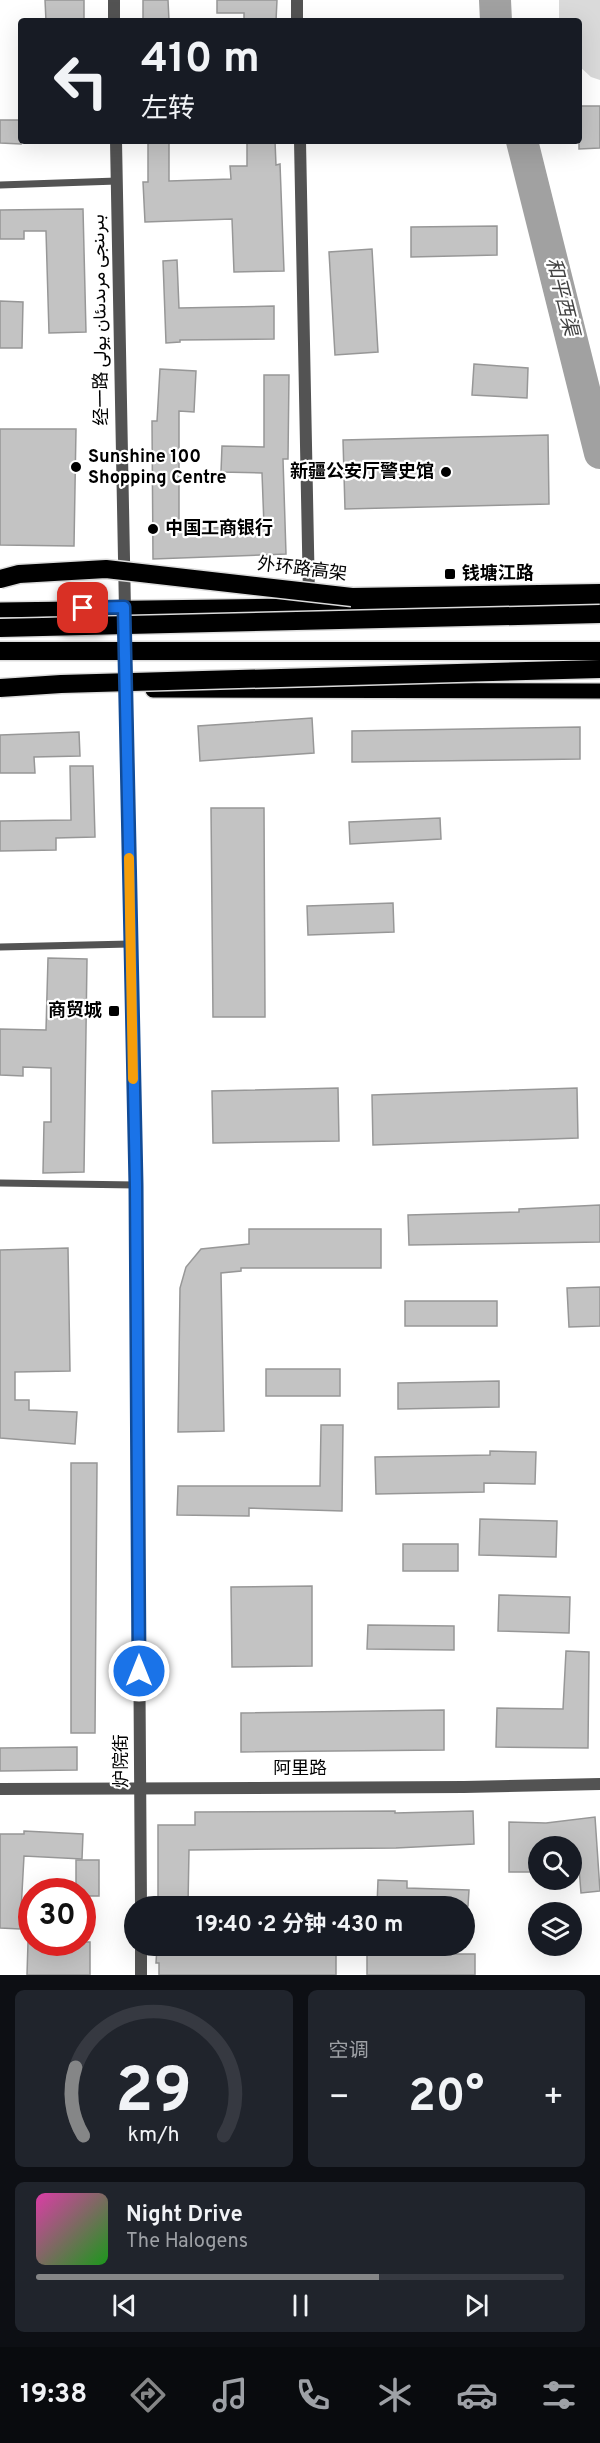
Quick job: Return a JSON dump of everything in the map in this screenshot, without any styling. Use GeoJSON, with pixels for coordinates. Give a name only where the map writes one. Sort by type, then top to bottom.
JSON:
{"type":"FeatureCollection","features":[{"type":"Feature","properties":{"kind":"highway","name":"外环路高架"},"geometry":{"type":"LineString","coordinates":[[0,579],[20,574],[106,569],[352,597],[600,593]]}},
{"type":"Feature","properties":{"kind":"highway"},"geometry":{"type":"LineString","coordinates":[[0,628],[600,614]]}},
{"type":"Feature","properties":{"kind":"highway"},"geometry":{"type":"LineString","coordinates":[[0,651],[600,651]]}},
{"type":"Feature","properties":{"kind":"highway"},"geometry":{"type":"LineString","coordinates":[[0,689],[61,684],[600,669]]}},
{"type":"Feature","properties":{"kind":"main road"},"geometry":{"type":"LineString","coordinates":[[0,610],[600,602]]}},
{"type":"Feature","properties":{"kind":"main road"},"geometry":{"type":"LineString","coordinates":[[0,689],[600,691]]}},
{"type":"Feature","properties":{"kind":"street"},"geometry":{"type":"LineString","coordinates":[[114,0],[114,18]]}},
{"type":"Feature","properties":{"kind":"street"},"geometry":{"type":"LineString","coordinates":[[297,0],[297,18]]}},
{"type":"Feature","properties":{"kind":"street","name":"经一路 بىرىنجى مرىدىئان يولى"},"geometry":{"type":"LineString","coordinates":[[116,144],[124,607]]}},
{"type":"Feature","properties":{"kind":"street"},"geometry":{"type":"LineString","coordinates":[[300,144],[310,607]]}},
{"type":"Feature","properties":{"kind":"street","name":"炉院街"},"geometry":{"type":"LineString","coordinates":[[124,607],[136,1185],[141,1896]]}},
{"type":"Feature","properties":{"kind":"street","name":"阿里路"},"geometry":{"type":"LineString","coordinates":[[0,1790],[600,1784]]}},
{"type":"Feature","properties":{"kind":"street"},"geometry":{"type":"LineString","coordinates":[[141,1956],[141,1975]]}},
{"type":"Feature","properties":{"kind":"lane"},"geometry":{"type":"LineString","coordinates":[[0,185],[117,181]]}},
{"type":"Feature","properties":{"kind":"lane"},"geometry":{"type":"LineString","coordinates":[[0,948],[130,944]]}},
{"type":"Feature","properties":{"kind":"lane"},"geometry":{"type":"LineString","coordinates":[[0,1183],[136,1185]]}},
{"type":"Feature","properties":{"kind":"shaded area"},"geometry":{"type":"Polygon","coordinates":[[[559,0],[600,0],[600,80],[591,77],[582,69],[582,18],[559,18],[559,0]]]}},
{"type":"Feature","properties":{"kind":"building"},"geometry":{"type":"Polygon","coordinates":[[[45,0],[84,0],[84,18],[46,18],[45,0]]]}},
{"type":"Feature","properties":{"kind":"building"},"geometry":{"type":"Polygon","coordinates":[[[143,0],[168,0],[169,18],[143,18],[143,0]]]}},
{"type":"Feature","properties":{"kind":"building"},"geometry":{"type":"Polygon","coordinates":[[[217,0],[277,0],[276,18],[244,18],[244,13],[217,13],[217,0]]]}},
{"type":"Feature","properties":{"kind":"building"},"geometry":{"type":"Polygon","coordinates":[[[582,106],[600,106],[600,148],[579,149],[579,144],[582,144],[582,106]]]}},
{"type":"Feature","properties":{"kind":"building"},"geometry":{"type":"Polygon","coordinates":[[[0,120],[18,120],[18,144],[0,143],[0,120]]]}},
{"type":"Feature","properties":{"kind":"building"},"geometry":{"type":"Polygon","coordinates":[[[148,144],[169,144],[169,181],[231,179],[230,166],[247,166],[247,144],[275,144],[276,165],[280,164],[284,271],[234,272],[232,219],[145,222],[143,182],[148,182],[148,144]]]}},
{"type":"Feature","properties":{"kind":"building"},"geometry":{"type":"Polygon","coordinates":[[[83,209],[86,332],[49,333],[46,231],[24,231],[24,239],[0,239],[0,210],[83,209]]]}},
{"type":"Feature","properties":{"kind":"building"},"geometry":{"type":"Polygon","coordinates":[[[497,226],[497,255],[411,257],[411,227],[497,226]]]}},
{"type":"Feature","properties":{"kind":"building"},"geometry":{"type":"Polygon","coordinates":[[[372,249],[378,352],[335,355],[329,252],[372,249]]]}},
{"type":"Feature","properties":{"kind":"building"},"geometry":{"type":"Polygon","coordinates":[[[177,260],[179,308],[274,306],[274,339],[180,340],[180,342],[166,343],[163,261],[177,260]]]}},
{"type":"Feature","properties":{"kind":"building"},"geometry":{"type":"Polygon","coordinates":[[[0,301],[23,302],[22,348],[0,348],[0,301]]]}},
{"type":"Feature","properties":{"kind":"building"},"geometry":{"type":"Polygon","coordinates":[[[474,364],[528,368],[527,398],[472,395],[474,364]]]}},
{"type":"Feature","properties":{"kind":"building"},"geometry":{"type":"Polygon","coordinates":[[[160,369],[196,371],[194,412],[179,411],[179,529],[264,526],[262,473],[221,472],[222,446],[264,447],[264,375],[289,375],[288,459],[283,459],[286,554],[153,559],[152,421],[157,421],[160,369]]]}},
{"type":"Feature","properties":{"kind":"building"},"geometry":{"type":"Polygon","coordinates":[[[0,429],[76,429],[74,546],[0,545],[0,429]]]}},
{"type":"Feature","properties":{"kind":"building","name":"新疆公安厅警史馆"},"geometry":{"type":"Polygon","coordinates":[[[548,435],[549,504],[345,509],[343,440],[548,435]]]}},
{"type":"Feature","properties":{"kind":"building"},"geometry":{"type":"Polygon","coordinates":[[[312,718],[314,753],[200,761],[198,726],[312,718]]]}},
{"type":"Feature","properties":{"kind":"building"},"geometry":{"type":"Polygon","coordinates":[[[580,727],[580,759],[352,762],[352,731],[580,727]]]}},
{"type":"Feature","properties":{"kind":"building"},"geometry":{"type":"Polygon","coordinates":[[[79,732],[80,756],[34,757],[35,773],[0,773],[0,735],[79,732]]]}},
{"type":"Feature","properties":{"kind":"building"},"geometry":{"type":"Polygon","coordinates":[[[70,766],[93,766],[95,837],[56,838],[56,850],[0,851],[0,821],[71,820],[70,766]]]}},
{"type":"Feature","properties":{"kind":"building"},"geometry":{"type":"Polygon","coordinates":[[[211,808],[264,808],[265,1017],[213,1017],[211,808]]]}},
{"type":"Feature","properties":{"kind":"building"},"geometry":{"type":"Polygon","coordinates":[[[440,818],[441,839],[350,844],[349,822],[440,818]]]}},
{"type":"Feature","properties":{"kind":"building"},"geometry":{"type":"Polygon","coordinates":[[[393,903],[394,932],[308,935],[307,906],[393,903]]]}},
{"type":"Feature","properties":{"kind":"building"},"geometry":{"type":"Polygon","coordinates":[[[48,958],[87,959],[84,1172],[43,1173],[44,1122],[51,1122],[51,1068],[23,1067],[23,1076],[0,1075],[0,1029],[46,1030],[48,958]]]}},
{"type":"Feature","properties":{"kind":"building"},"geometry":{"type":"Polygon","coordinates":[[[338,1088],[339,1141],[213,1143],[212,1091],[338,1088]]]}},
{"type":"Feature","properties":{"kind":"building"},"geometry":{"type":"Polygon","coordinates":[[[577,1088],[578,1138],[373,1145],[372,1095],[577,1088]]]}},
{"type":"Feature","properties":{"kind":"building"},"geometry":{"type":"Polygon","coordinates":[[[600,1205],[600,1242],[409,1245],[408,1215],[519,1212],[519,1209],[600,1205]]]}},
{"type":"Feature","properties":{"kind":"building"},"geometry":{"type":"Polygon","coordinates":[[[249,1229],[381,1229],[381,1268],[241,1268],[241,1271],[221,1273],[224,1431],[178,1432],[180,1288],[186,1267],[201,1249],[249,1244],[249,1229]]]}},
{"type":"Feature","properties":{"kind":"building"},"geometry":{"type":"Polygon","coordinates":[[[68,1248],[70,1371],[15,1372],[15,1400],[29,1400],[29,1410],[77,1412],[75,1444],[0,1438],[0,1250],[68,1248]]]}},
{"type":"Feature","properties":{"kind":"building"},"geometry":{"type":"Polygon","coordinates":[[[600,1287],[600,1326],[569,1327],[567,1288],[600,1287]]]}},
{"type":"Feature","properties":{"kind":"building"},"geometry":{"type":"Polygon","coordinates":[[[405,1301],[497,1301],[497,1326],[405,1326],[405,1301]]]}},
{"type":"Feature","properties":{"kind":"building"},"geometry":{"type":"Polygon","coordinates":[[[266,1369],[340,1369],[340,1396],[266,1396],[266,1369]]]}},
{"type":"Feature","properties":{"kind":"building"},"geometry":{"type":"Polygon","coordinates":[[[499,1381],[499,1407],[398,1409],[398,1383],[499,1381]]]}},
{"type":"Feature","properties":{"kind":"building"},"geometry":{"type":"Polygon","coordinates":[[[321,1425],[343,1425],[342,1511],[249,1508],[249,1516],[177,1515],[178,1486],[320,1486],[321,1425]]]}},
{"type":"Feature","properties":{"kind":"building"},"geometry":{"type":"Polygon","coordinates":[[[490,1451],[536,1452],[535,1484],[484,1483],[484,1492],[376,1494],[375,1457],[490,1455],[490,1451]]]}},
{"type":"Feature","properties":{"kind":"building"},"geometry":{"type":"Polygon","coordinates":[[[71,1463],[97,1463],[95,1733],[71,1733],[71,1463]]]}},
{"type":"Feature","properties":{"kind":"building"},"geometry":{"type":"Polygon","coordinates":[[[480,1519],[557,1521],[556,1557],[479,1555],[480,1519]]]}},
{"type":"Feature","properties":{"kind":"building"},"geometry":{"type":"Polygon","coordinates":[[[403,1544],[458,1544],[458,1571],[403,1571],[403,1544]]]}},
{"type":"Feature","properties":{"kind":"building"},"geometry":{"type":"Polygon","coordinates":[[[312,1586],[312,1666],[232,1667],[231,1587],[312,1586]]]}},
{"type":"Feature","properties":{"kind":"building"},"geometry":{"type":"Polygon","coordinates":[[[499,1595],[570,1597],[569,1633],[498,1631],[499,1595]]]}},
{"type":"Feature","properties":{"kind":"building"},"geometry":{"type":"Polygon","coordinates":[[[368,1625],[454,1626],[454,1650],[367,1649],[368,1625]]]}},
{"type":"Feature","properties":{"kind":"building"},"geometry":{"type":"Polygon","coordinates":[[[566,1651],[589,1652],[588,1748],[496,1747],[497,1708],[563,1709],[566,1651]]]}},
{"type":"Feature","properties":{"kind":"building"},"geometry":{"type":"Polygon","coordinates":[[[444,1710],[444,1750],[241,1752],[241,1713],[444,1710]]]}},
{"type":"Feature","properties":{"kind":"building"},"geometry":{"type":"Polygon","coordinates":[[[77,1747],[77,1770],[0,1771],[0,1748],[77,1747]]]}},
{"type":"Feature","properties":{"kind":"building"},"geometry":{"type":"Polygon","coordinates":[[[473,1811],[474,1844],[396,1848],[189,1850],[188,1896],[158,1896],[158,1825],[195,1825],[195,1812],[473,1811]]]}},
{"type":"Feature","properties":{"kind":"building"},"geometry":{"type":"Polygon","coordinates":[[[595,1817],[600,1891],[581,1893],[582,1836],[528,1836],[528,1872],[509,1872],[509,1822],[546,1823],[595,1817]]]}},
{"type":"Feature","properties":{"kind":"building"},"geometry":{"type":"Polygon","coordinates":[[[24,1831],[83,1834],[82,1859],[24,1856],[23,1878],[18,1878],[18,1929],[0,1928],[0,1834],[24,1834],[24,1831]]]}},
{"type":"Feature","properties":{"kind":"building"},"geometry":{"type":"Polygon","coordinates":[[[76,1860],[99,1860],[99,1896],[96,1896],[96,1878],[76,1878],[76,1860]]]}},
{"type":"Feature","properties":{"kind":"building"},"geometry":{"type":"Polygon","coordinates":[[[378,1880],[407,1881],[407,1888],[469,1890],[469,1896],[377,1896],[378,1880]]]}},
{"type":"Feature","properties":{"kind":"building"},"geometry":{"type":"Polygon","coordinates":[[[28,1956],[90,1956],[90,1975],[27,1975],[28,1956]]]}},
{"type":"Feature","properties":{"kind":"building"},"geometry":{"type":"Polygon","coordinates":[[[156,1956],[336,1956],[336,1975],[159,1975],[159,1963],[156,1963],[156,1956]]]}},
{"type":"Feature","properties":{"kind":"building"},"geometry":{"type":"Polygon","coordinates":[[[367,1956],[475,1956],[475,1975],[367,1975],[367,1956]]]}},
{"type":"Feature","properties":{"kind":"waterway","name":"和平西渠"},"geometry":{"type":"LineString","coordinates":[[495,0],[496,18]]}},
{"type":"Feature","properties":{"kind":"waterway","name":"和平西渠"},"geometry":{"type":"LineString","coordinates":[[523,144],[600,453]]}},
{"type":"Feature","properties":{"kind":"slow traffic"},"geometry":{"type":"LineString","coordinates":[[129,858],[133,1079]]}},
{"type":"Feature","properties":{"kind":"place","name":"Sunshine 100 Shopping Centre"},"geometry":{"type":"Point","coordinates":[76,467]}},
{"type":"Feature","properties":{"kind":"place","name":"新疆公安厅警史馆"},"geometry":{"type":"Point","coordinates":[446,472]}},
{"type":"Feature","properties":{"kind":"place","name":"中国工商银行"},"geometry":{"type":"Point","coordinates":[153,529]}},
{"type":"Feature","properties":{"kind":"place","name":"钱塘江路"},"geometry":{"type":"Point","coordinates":[450,574]}},
{"type":"Feature","properties":{"kind":"place","name":"商贸城"},"geometry":{"type":"Point","coordinates":[114,1011]}},
{"type":"Feature","properties":{"kind":"route"},"geometry":{"type":"LineString","coordinates":[[83,608],[124,607],[136,1185],[139,1671]]}}]}
